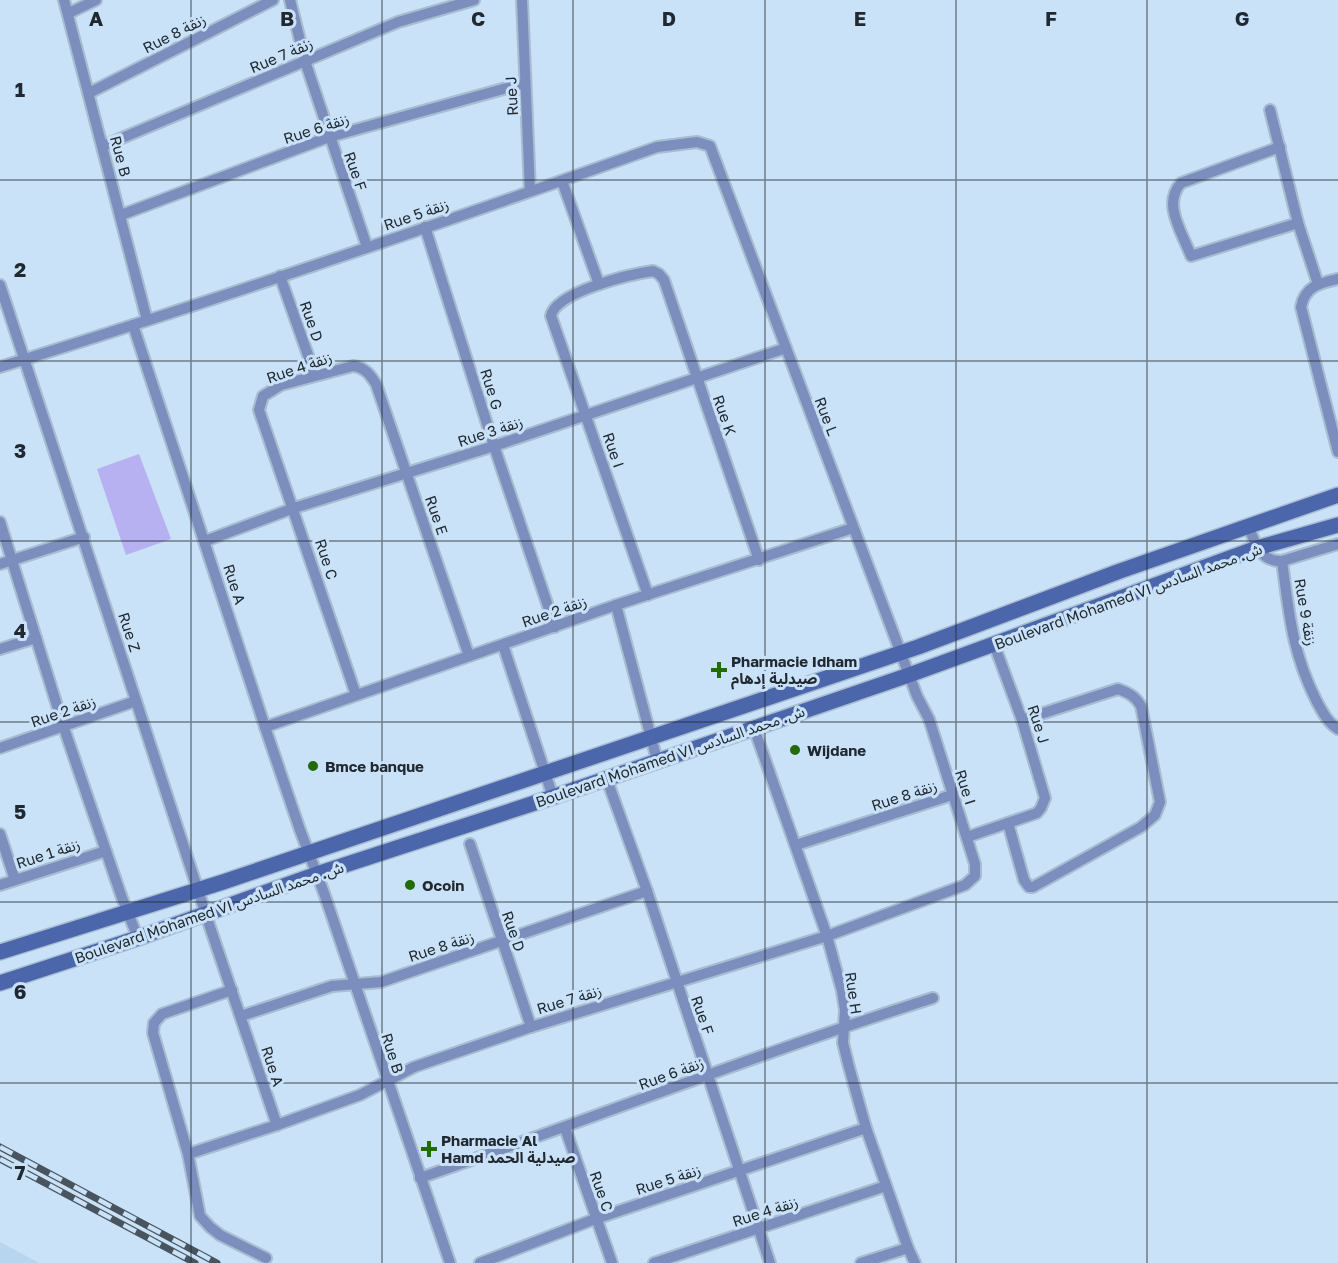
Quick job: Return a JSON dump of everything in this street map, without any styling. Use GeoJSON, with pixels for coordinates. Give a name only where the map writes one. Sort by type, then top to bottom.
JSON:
{"type":"FeatureCollection","features":[{"type":"Feature","properties":{"kind":"main road","name":"Boulevard Mohamed VI ش. محمد السادس"},"geometry":{"type":"LineString","coordinates":[[0,952],[309,853],[900,652],[1248,525],[1338,495]]}},
{"type":"Feature","properties":{"kind":"main road","name":"Boulevard Mohamed VI ش. محمد السادس"},"geometry":{"type":"LineString","coordinates":[[0,983],[909,675],[1257,548],[1338,525]]}},
{"type":"Feature","properties":{"kind":"street","name":"Rue B"},"geometry":{"type":"LineString","coordinates":[[64,0],[147,320]]}},
{"type":"Feature","properties":{"kind":"street"},"geometry":{"type":"LineString","coordinates":[[69,13],[96,0]]}},
{"type":"Feature","properties":{"kind":"street","name":"Rue 8 زنقة"},"geometry":{"type":"LineString","coordinates":[[89,93],[273,0]]}},
{"type":"Feature","properties":{"kind":"street","name":"Rue F"},"geometry":{"type":"LineString","coordinates":[[290,0],[305,61],[367,247]]}},
{"type":"Feature","properties":{"kind":"street","name":"Rue 7 زنقة"},"geometry":{"type":"LineString","coordinates":[[102,146],[398,22],[474,0]]}},
{"type":"Feature","properties":{"kind":"street","name":"Rue J"},"geometry":{"type":"LineString","coordinates":[[522,0],[530,191]]}},
{"type":"Feature","properties":{"kind":"street","name":"Rue 6 زنقة"},"geometry":{"type":"LineString","coordinates":[[121,215],[329,137],[525,83]]}},
{"type":"Feature","properties":{"kind":"street"},"geometry":{"type":"LineString","coordinates":[[1270,110],[1298,223],[1318,284]]}},
{"type":"Feature","properties":{"kind":"street","name":"Rue 5 زنقة"},"geometry":{"type":"LineString","coordinates":[[134,325],[657,147],[697,142],[710,146]]}},
{"type":"Feature","properties":{"kind":"street","name":"Rue L"},"geometry":{"type":"LineString","coordinates":[[710,146],[916,696]]}},
{"type":"Feature","properties":{"kind":"street"},"geometry":{"type":"LineString","coordinates":[[1280,147],[1181,183],[1172,196],[1172,207],[1191,256],[1298,223]]}},
{"type":"Feature","properties":{"kind":"street"},"geometry":{"type":"LineString","coordinates":[[562,181],[599,284]]}},
{"type":"Feature","properties":{"kind":"street","name":"Rue G"},"geometry":{"type":"LineString","coordinates":[[425,227],[494,446],[555,627]]}},
{"type":"Feature","properties":{"kind":"street","name":"Rue K"},"geometry":{"type":"LineString","coordinates":[[599,284],[653,271],[664,280],[759,560]]}},
{"type":"Feature","properties":{"kind":"street","name":"Rue D"},"geometry":{"type":"LineString","coordinates":[[280,276],[315,375]]}},
{"type":"Feature","properties":{"kind":"street"},"geometry":{"type":"LineString","coordinates":[[1338,279],[1318,284],[1306,293],[1301,307],[1334,418],[1338,452]]}},
{"type":"Feature","properties":{"kind":"street","name":"Rue I"},"geometry":{"type":"LineString","coordinates":[[599,284],[556,305],[551,316],[648,595]]}},
{"type":"Feature","properties":{"kind":"street"},"geometry":{"type":"LineString","coordinates":[[0,285],[25,359]]}},
{"type":"Feature","properties":{"kind":"street"},"geometry":{"type":"LineString","coordinates":[[0,367],[134,325]]}},
{"type":"Feature","properties":{"kind":"street","name":"Rue A"},"geometry":{"type":"LineString","coordinates":[[134,325],[265,727],[309,853]]}},
{"type":"Feature","properties":{"kind":"street","name":"Rue 3 زنقة"},"geometry":{"type":"LineString","coordinates":[[205,541],[294,508],[494,446],[786,348]]}},
{"type":"Feature","properties":{"kind":"street","name":"Rue Z"},"geometry":{"type":"LineString","coordinates":[[25,359],[206,914]]}},
{"type":"Feature","properties":{"kind":"street","name":"Rue 4 زنقة"},"geometry":{"type":"LineString","coordinates":[[266,433],[259,410],[262,396],[282,385],[342,368],[358,367],[368,373],[376,384]]}},
{"type":"Feature","properties":{"kind":"street","name":"Rue E"},"geometry":{"type":"LineString","coordinates":[[376,384],[469,656]]}},
{"type":"Feature","properties":{"kind":"street","name":"Rue C"},"geometry":{"type":"LineString","coordinates":[[266,433],[294,508],[356,695]]}},
{"type":"Feature","properties":{"kind":"street"},"geometry":{"type":"LineString","coordinates":[[0,522],[64,728],[126,912],[138,938]]}},
{"type":"Feature","properties":{"kind":"street"},"geometry":{"type":"LineString","coordinates":[[1248,525],[1257,548],[1266,559],[1282,561],[1338,544]]}},
{"type":"Feature","properties":{"kind":"street","name":"Rue 2 زنقة"},"geometry":{"type":"LineString","coordinates":[[265,727],[616,605],[853,528]]}},
{"type":"Feature","properties":{"kind":"street"},"geometry":{"type":"LineString","coordinates":[[0,564],[84,537]]}},
{"type":"Feature","properties":{"kind":"street","name":"Rue 9 زنقة"},"geometry":{"type":"LineString","coordinates":[[1282,561],[1288,617],[1294,645],[1311,691],[1324,715],[1338,729]]}},
{"type":"Feature","properties":{"kind":"street"},"geometry":{"type":"LineString","coordinates":[[616,605],[657,760]]}},
{"type":"Feature","properties":{"kind":"street"},"geometry":{"type":"LineString","coordinates":[[0,650],[36,638]]}},
{"type":"Feature","properties":{"kind":"street","name":"Rue J"},"geometry":{"type":"LineString","coordinates":[[994,644],[1022,720],[1044,792],[1044,803],[1037,813],[1008,823]]}},
{"type":"Feature","properties":{"kind":"street"},"geometry":{"type":"LineString","coordinates":[[503,645],[553,797]]}},
{"type":"Feature","properties":{"kind":"street"},"geometry":{"type":"LineString","coordinates":[[967,837],[1008,823],[1024,880],[1029,887],[1034,887],[1141,827],[1155,815],[1160,802],[1142,706],[1137,698],[1118,689],[1022,720]]}},
{"type":"Feature","properties":{"kind":"street","name":"Rue I"},"geometry":{"type":"LineString","coordinates":[[916,696],[928,719],[976,870],[971,881],[964,885]]}},
{"type":"Feature","properties":{"kind":"street","name":"Rue 2 زنقة"},"geometry":{"type":"LineString","coordinates":[[0,748],[64,728],[136,701]]}},
{"type":"Feature","properties":{"kind":"street","name":"Rue H"},"geometry":{"type":"LineString","coordinates":[[754,728],[827,936],[845,1010],[843,1043],[866,1128],[915,1263]]}},
{"type":"Feature","properties":{"kind":"street","name":"Rue F"},"geometry":{"type":"LineString","coordinates":[[606,777],[647,891],[770,1263]]}},
{"type":"Feature","properties":{"kind":"street","name":"Rue 8 زنقة"},"geometry":{"type":"LineString","coordinates":[[796,845],[952,795]]}},
{"type":"Feature","properties":{"kind":"street"},"geometry":{"type":"LineString","coordinates":[[0,834],[15,879]]}},
{"type":"Feature","properties":{"kind":"street","name":"Rue D"},"geometry":{"type":"LineString","coordinates":[[470,844],[531,1027]]}},
{"type":"Feature","properties":{"kind":"street","name":"Rue 1 زنقة"},"geometry":{"type":"LineString","coordinates":[[0,885],[106,851]]}},
{"type":"Feature","properties":{"kind":"street","name":"Rue B"},"geometry":{"type":"LineString","coordinates":[[309,853],[450,1263]]}},
{"type":"Feature","properties":{"kind":"street","name":"Rue 7 زنقة"},"geometry":{"type":"LineString","coordinates":[[188,1154],[360,1095],[414,1067],[676,981],[827,936],[964,885]]}},
{"type":"Feature","properties":{"kind":"street","name":"Rue 8 زنقة"},"geometry":{"type":"LineString","coordinates":[[241,1016],[332,986],[381,982],[647,891]]}},
{"type":"Feature","properties":{"kind":"street","name":"Rue A"},"geometry":{"type":"LineString","coordinates":[[206,914],[277,1125]]}},
{"type":"Feature","properties":{"kind":"street"},"geometry":{"type":"LineString","coordinates":[[232,990],[162,1014],[154,1023],[153,1028],[188,1154],[200,1216],[220,1235],[266,1258]]}},
{"type":"Feature","properties":{"kind":"street","name":"Rue 6 زنقة"},"geometry":{"type":"LineString","coordinates":[[420,1178],[708,1075],[933,998]]}},
{"type":"Feature","properties":{"kind":"street","name":"Rue C"},"geometry":{"type":"LineString","coordinates":[[565,1128],[612,1263]]}},
{"type":"Feature","properties":{"kind":"street","name":"Rue 5 زنقة"},"geometry":{"type":"LineString","coordinates":[[480,1263],[595,1219],[866,1128]]}},
{"type":"Feature","properties":{"kind":"street","name":"Rue 4 زنقة"},"geometry":{"type":"LineString","coordinates":[[654,1263],[886,1186]]}},
{"type":"Feature","properties":{"kind":"street"},"geometry":{"type":"LineString","coordinates":[[868,1262],[908,1248]]}},
{"type":"Feature","properties":{"kind":"shaded area"},"geometry":{"type":"Polygon","coordinates":[[[139,454],[171,539],[126,555],[97,469],[139,454]]]}},
{"type":"Feature","properties":{"kind":"shaded area"},"geometry":{"type":"Polygon","coordinates":[[[0,1242],[39,1263],[0,1263],[0,1242]]]}},
{"type":"Feature","properties":{"kind":"railway"},"geometry":{"type":"LineString","coordinates":[[0,1147],[217,1263]]}},
{"type":"Feature","properties":{"kind":"railway"},"geometry":{"type":"LineString","coordinates":[[0,1159],[195,1263]]}},
{"type":"Feature","properties":{"kind":"place","name":"Pharmacie Idham صيدلية إدهام"},"geometry":{"type":"Point","coordinates":[719,670]}},
{"type":"Feature","properties":{"kind":"place","name":"Wijdane"},"geometry":{"type":"Point","coordinates":[795,750]}},
{"type":"Feature","properties":{"kind":"place","name":"Bmce banque"},"geometry":{"type":"Point","coordinates":[313,766]}},
{"type":"Feature","properties":{"kind":"place","name":"Ocoin"},"geometry":{"type":"Point","coordinates":[410,885]}},
{"type":"Feature","properties":{"kind":"place","name":"Pharmacie Al Hamd صيدلية الحمد"},"geometry":{"type":"Point","coordinates":[429,1149]}}]}
